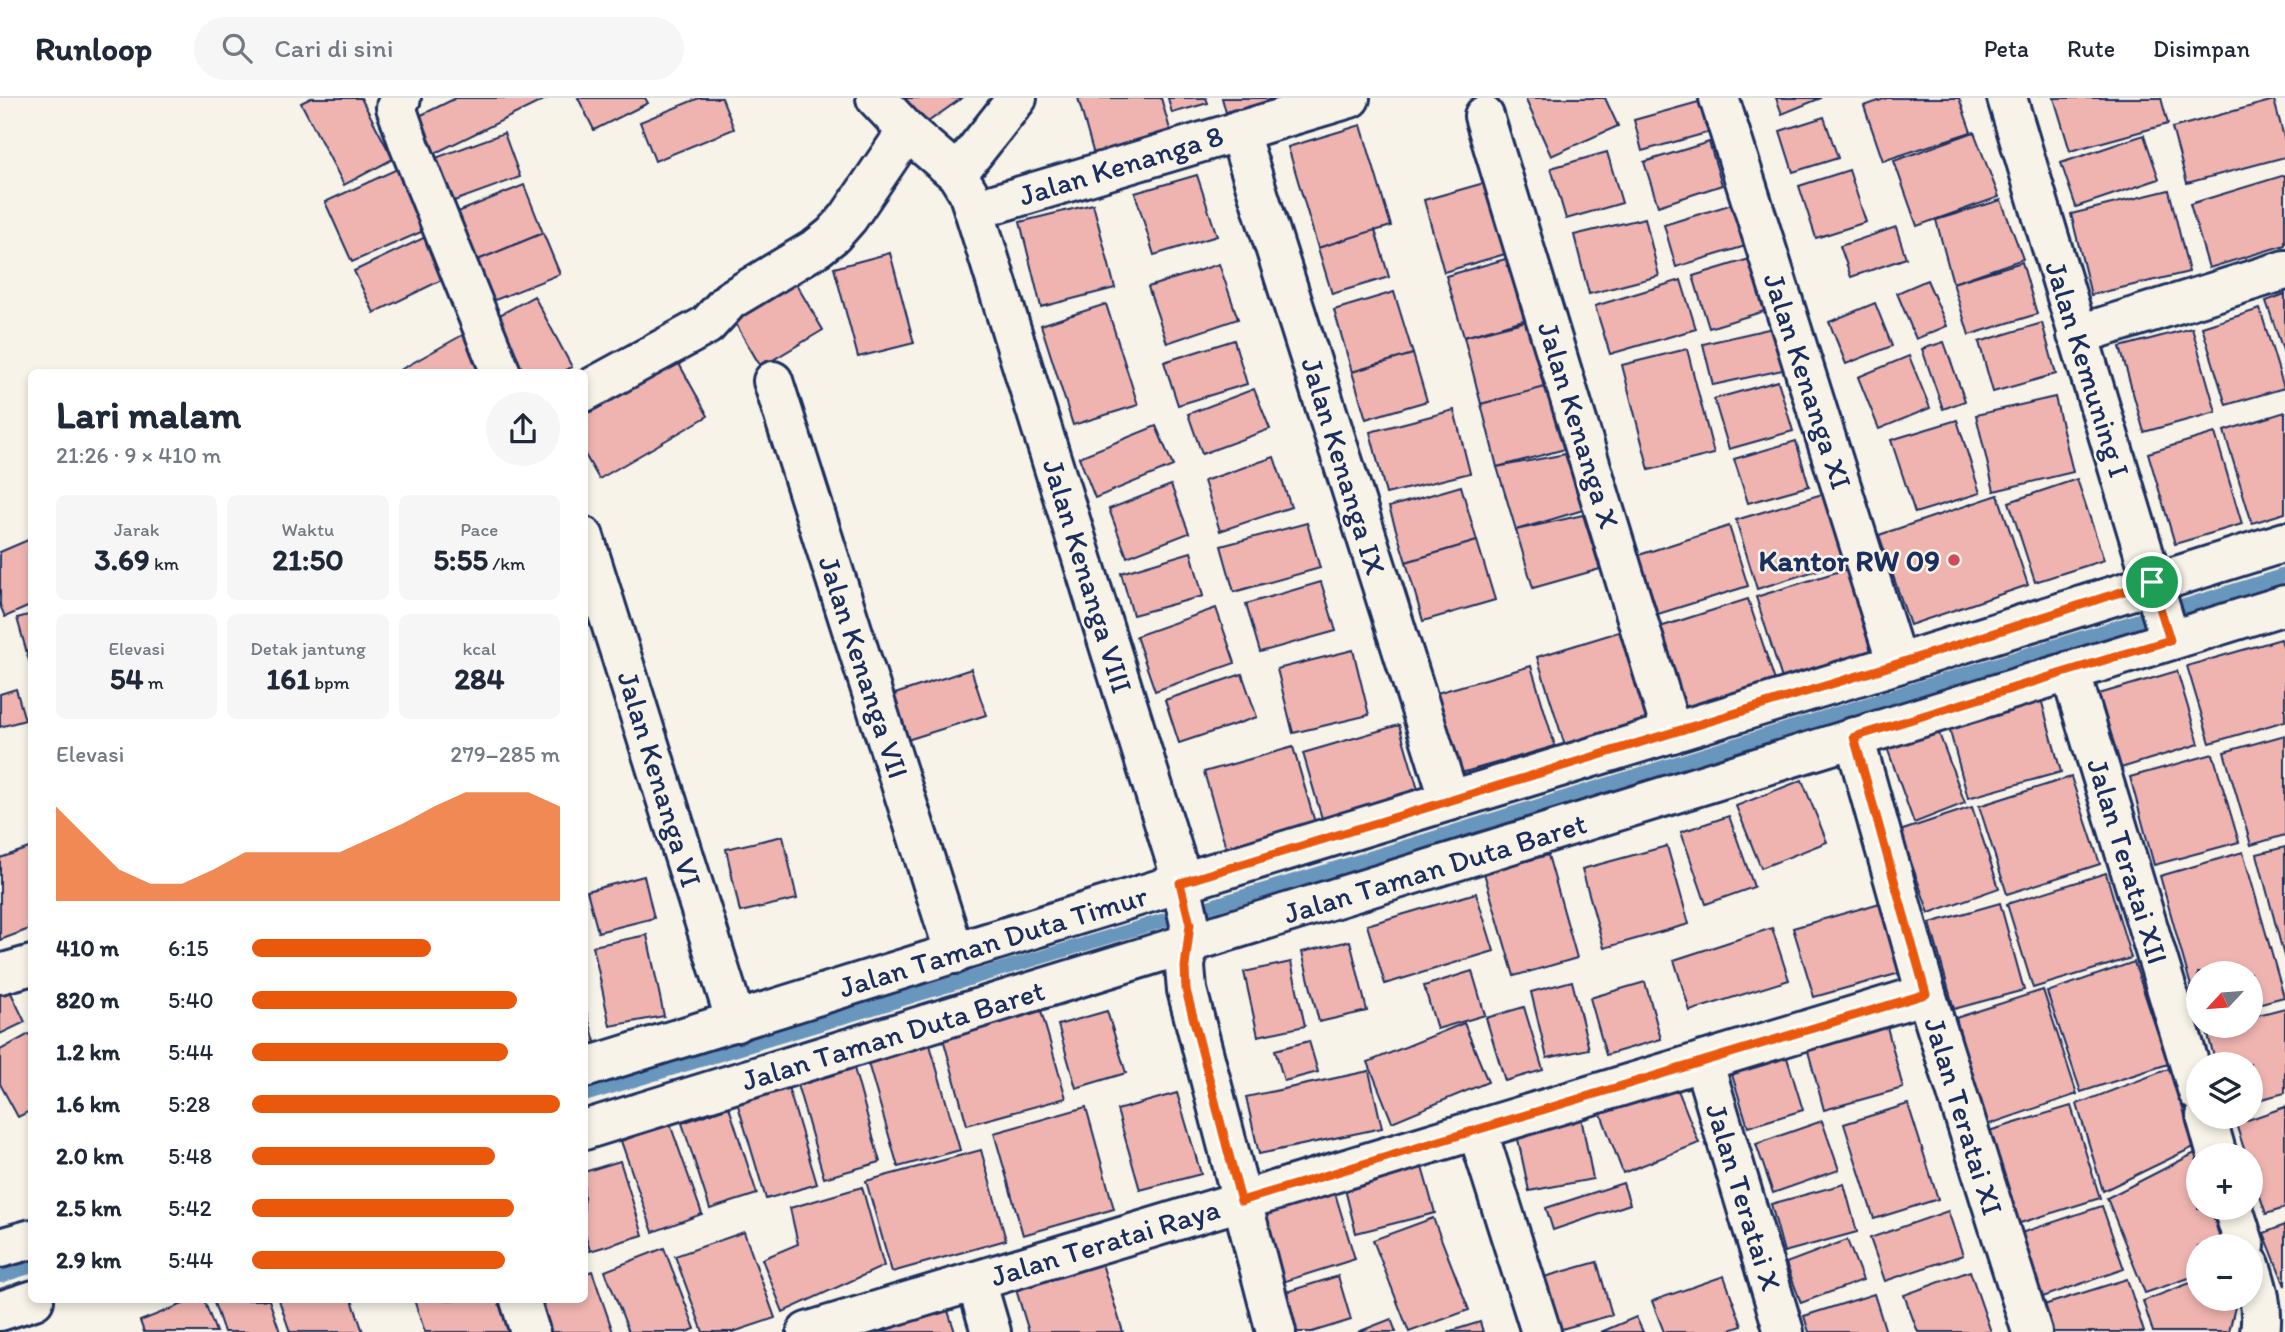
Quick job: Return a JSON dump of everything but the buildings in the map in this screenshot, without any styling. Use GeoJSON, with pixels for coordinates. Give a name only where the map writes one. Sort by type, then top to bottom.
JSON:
{"type":"FeatureCollection","features":[{"type":"Feature","properties":{"kind":"street"},"geometry":{"type":"LineString","coordinates":[[876,98],[907,131],[957,174],[1017,98]]}},
{"type":"Feature","properties":{"kind":"street","name":"Jalan Kenanga 8"},"geometry":{"type":"LineString","coordinates":[[974,210],[1350,98]]}},
{"type":"Feature","properties":{"kind":"street","name":"Jalan Kenanga XI"},"geometry":{"type":"LineString","coordinates":[[1719,98],[1897,664]]}},
{"type":"Feature","properties":{"kind":"street","name":"Jalan Kemuning I"},"geometry":{"type":"LineString","coordinates":[[2007,98],[2161,608]]}},
{"type":"Feature","properties":{"kind":"street"},"geometry":{"type":"LineString","coordinates":[[402,100],[398,114],[499,369]]}},
{"type":"Feature","properties":{"kind":"street","name":"Jalan Kenanga X"},"geometry":{"type":"LineString","coordinates":[[1484,117],[1672,733]]}},
{"type":"Feature","properties":{"kind":"street","name":"Jalan Kenanga IX"},"geometry":{"type":"LineString","coordinates":[[1238,130],[1450,801]]}},
{"type":"Feature","properties":{"kind":"street"},"geometry":{"type":"LineString","coordinates":[[588,390],[707,326],[730,300],[818,247],[833,235],[848,218],[907,131]]}},
{"type":"Feature","properties":{"kind":"street","name":"Jalan Kenanga VIII"},"geometry":{"type":"LineString","coordinates":[[957,174],[968,192],[974,210],[1172,847],[1185,911],[1186,990],[1276,1332]]}},
{"type":"Feature","properties":{"kind":"street"},"geometry":{"type":"LineString","coordinates":[[2077,335],[2285,270]]}},
{"type":"Feature","properties":{"kind":"street","name":"Jalan Kenanga VII"},"geometry":{"type":"LineString","coordinates":[[773,381],[955,954]]}},
{"type":"Feature","properties":{"kind":"street","name":"Jalan Taman Duta Timur"},"geometry":{"type":"LineString","coordinates":[[588,1067],[955,954],[1185,911],[1450,801],[1897,664],[2161,608],[2285,542]]}},
{"type":"Feature","properties":{"kind":"street","name":"Jalan Kenanga VI"},"geometry":{"type":"LineString","coordinates":[[588,550],[736,1022]]}},
{"type":"Feature","properties":{"kind":"street","name":"Jalan Taman Duta Baret"},"geometry":{"type":"LineString","coordinates":[[588,1129],[1185,911],[1854,737],[2070,671],[2161,608],[2284,608]]}},
{"type":"Feature","properties":{"kind":"street","name":"Jalan Teratai XII"},"geometry":{"type":"LineString","coordinates":[[2070,671],[2186,1053]]}},
{"type":"Feature","properties":{"kind":"street","name":"Jalan Teratai XI"},"geometry":{"type":"LineString","coordinates":[[1854,737],[1926,994],[2032,1332]]}},
{"type":"Feature","properties":{"kind":"street"},"geometry":{"type":"LineString","coordinates":[[0,974],[28,966]]}},
{"type":"Feature","properties":{"kind":"street","name":"Jalan Teratai Raya"},"geometry":{"type":"LineString","coordinates":[[807,1332],[1926,994]]}},
{"type":"Feature","properties":{"kind":"street","name":"Jalan Teratai X"},"geometry":{"type":"LineString","coordinates":[[1703,1061],[1784,1332]]}},
{"type":"Feature","properties":{"kind":"street"},"geometry":{"type":"LineString","coordinates":[[1476,1129],[1541,1332]]}},
{"type":"Feature","properties":{"kind":"street"},"geometry":{"type":"LineString","coordinates":[[0,1248],[28,1240]]}},
{"type":"Feature","properties":{"kind":"street"},"geometry":{"type":"LineString","coordinates":[[976,1281],[991,1332]]}},
{"type":"Feature","properties":{"kind":"street"},"geometry":{"type":"LineString","coordinates":[[0,1311],[28,1302]]}},
{"type":"Feature","properties":{"kind":"street"},"geometry":{"type":"LineString","coordinates":[[521,1303],[530,1332]]}},
{"type":"Feature","properties":{"kind":"street"},"geometry":{"type":"LineString","coordinates":[[2260,1332],[2261,1311]]}},
{"type":"Feature","properties":{"kind":"waterway"},"geometry":{"type":"LineString","coordinates":[[588,1094],[1334,869],[2285,575]]}},
{"type":"Feature","properties":{"kind":"waterway"},"geometry":{"type":"LineString","coordinates":[[0,1276],[28,1267]]}},
{"type":"Feature","properties":{"kind":"place","name":"Kantor RW 09"},"geometry":{"type":"Point","coordinates":[1954,560]}},
{"type":"Feature","properties":{"kind":"route"},"geometry":{"type":"LineString","coordinates":[[2152,582],[2170,640],[1854,737],[1926,994],[1241,1201],[1186,990],[1185,967],[1190,924],[1180,883],[1897,664],[2152,582]]}}]}
